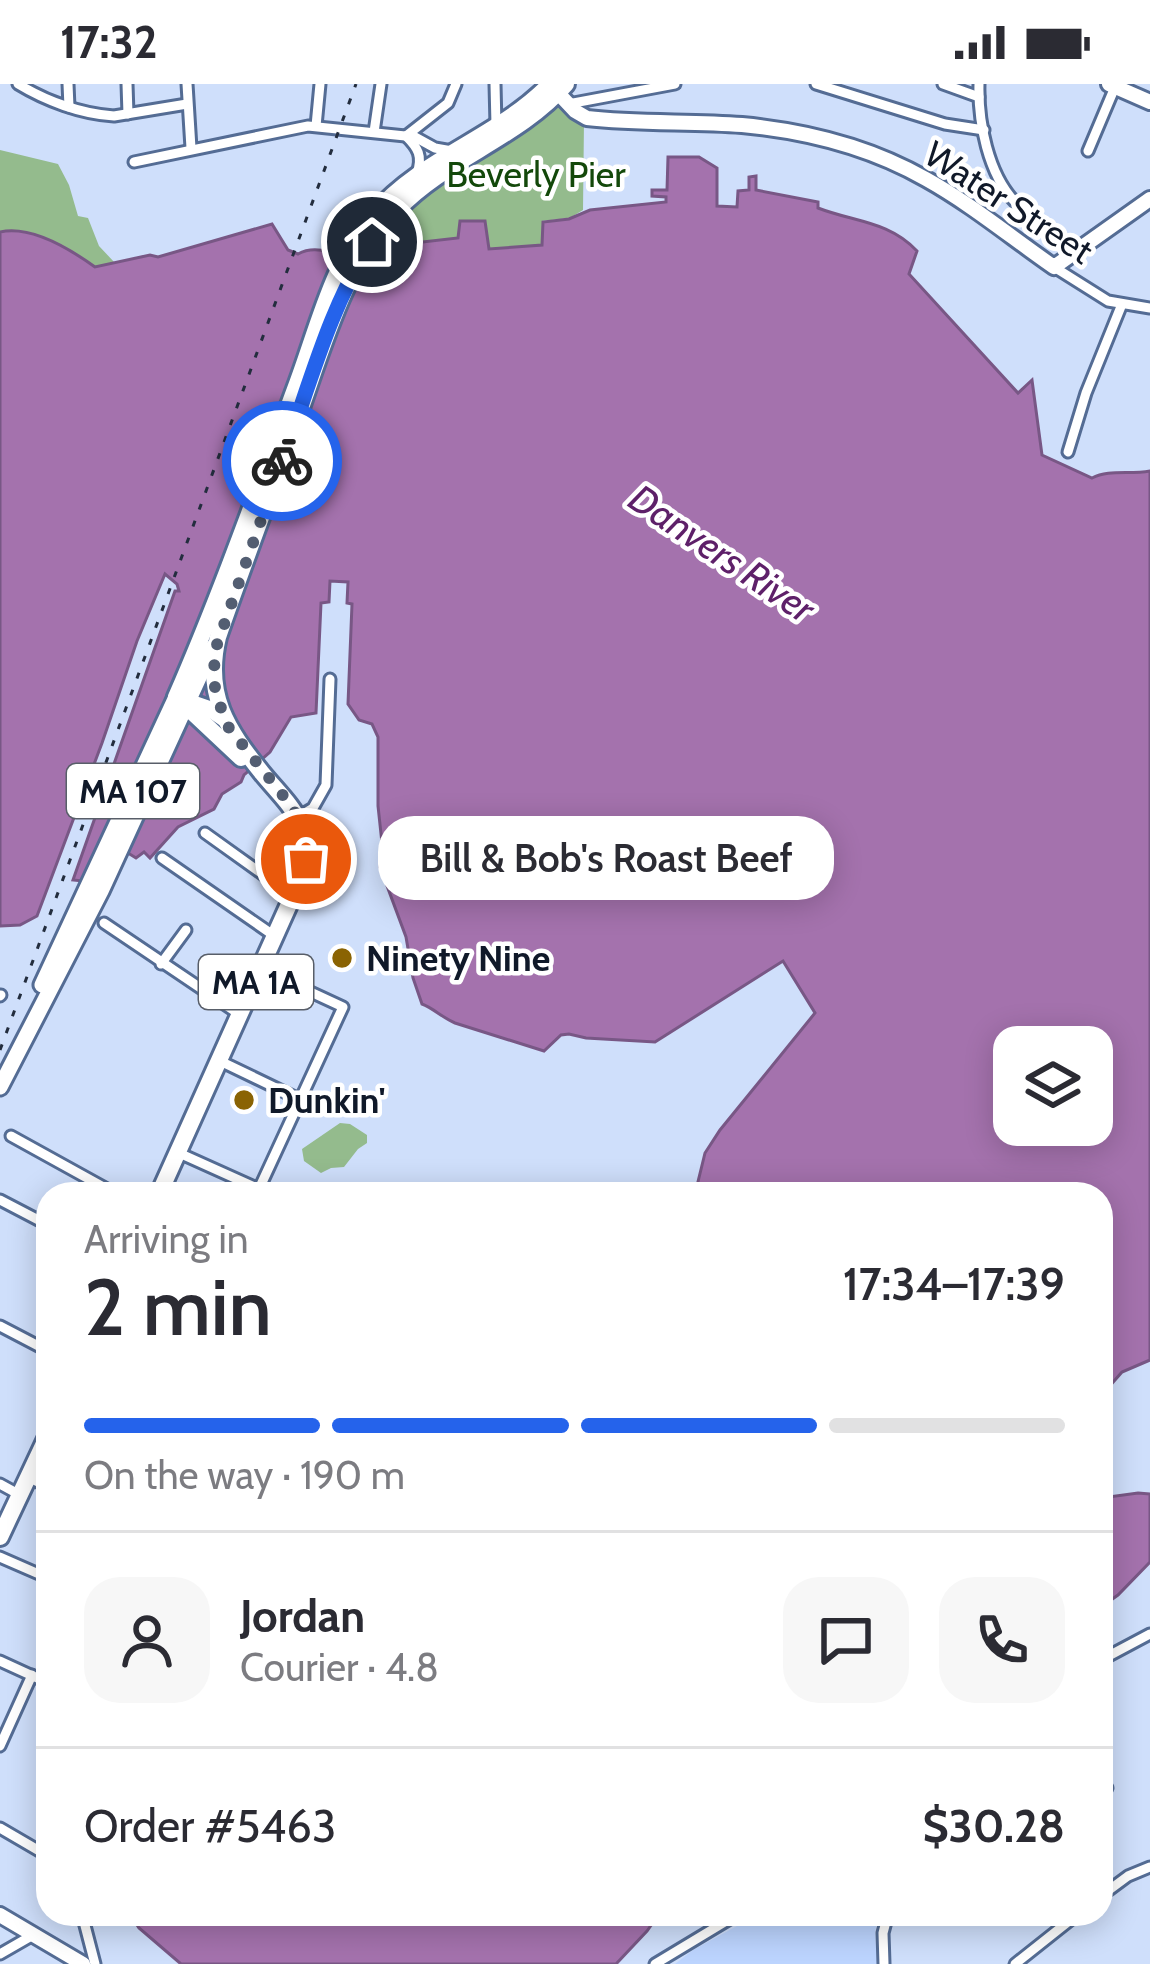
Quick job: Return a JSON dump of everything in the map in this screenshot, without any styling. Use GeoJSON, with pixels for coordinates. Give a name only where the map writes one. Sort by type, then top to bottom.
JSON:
{"type":"FeatureCollection","features":[{"type":"Feature","properties":{"kind":"highway"},"geometry":{"type":"LineString","coordinates":[[390,207],[417,173],[557,89]]}},
{"type":"Feature","properties":{"kind":"highway"},"geometry":{"type":"LineString","coordinates":[[297,817],[224,719],[213,679],[218,637],[339,267],[366,224],[524,123],[557,89]]}},
{"type":"Feature","properties":{"kind":"highway"},"geometry":{"type":"LineString","coordinates":[[262,772],[184,702],[213,610],[305,380]]}},
{"type":"Feature","properties":{"kind":"highway","name":"MA 1A"},"geometry":{"type":"LineString","coordinates":[[165,1182],[294,896],[306,859],[297,817]]}},
{"type":"Feature","properties":{"kind":"highway"},"geometry":{"type":"LineString","coordinates":[[0,1538],[36,1460]]}},
{"type":"Feature","properties":{"kind":"main road","name":"MA 107"},"geometry":{"type":"LineString","coordinates":[[0,1084],[218,637]]}},
{"type":"Feature","properties":{"kind":"main road"},"geometry":{"type":"LineString","coordinates":[[184,702],[208,708],[224,719]]}},
{"type":"Feature","properties":{"kind":"street"},"geometry":{"type":"LineString","coordinates":[[18,84],[102,115],[188,104]]}},
{"type":"Feature","properties":{"kind":"street"},"geometry":{"type":"LineString","coordinates":[[68,84],[69,106]]}},
{"type":"Feature","properties":{"kind":"street"},"geometry":{"type":"LineString","coordinates":[[127,84],[128,114]]}},
{"type":"Feature","properties":{"kind":"street"},"geometry":{"type":"LineString","coordinates":[[187,84],[191,148]]}},
{"type":"Feature","properties":{"kind":"street"},"geometry":{"type":"LineString","coordinates":[[316,126],[320,84]]}},
{"type":"Feature","properties":{"kind":"street"},"geometry":{"type":"LineString","coordinates":[[374,132],[381,84]]}},
{"type":"Feature","properties":{"kind":"street"},"geometry":{"type":"LineString","coordinates":[[406,136],[448,103],[456,84]]}},
{"type":"Feature","properties":{"kind":"street"},"geometry":{"type":"LineString","coordinates":[[495,84],[496,125]]}},
{"type":"Feature","properties":{"kind":"street"},"geometry":{"type":"LineString","coordinates":[[557,89],[675,84]]}},
{"type":"Feature","properties":{"kind":"street"},"geometry":{"type":"LineString","coordinates":[[816,84],[945,124],[984,130]]}},
{"type":"Feature","properties":{"kind":"street"},"geometry":{"type":"LineString","coordinates":[[943,84],[979,97]]}},
{"type":"Feature","properties":{"kind":"street"},"geometry":{"type":"LineString","coordinates":[[979,84],[984,130],[1006,192],[1076,251]]}},
{"type":"Feature","properties":{"kind":"street"},"geometry":{"type":"LineString","coordinates":[[1088,151],[1112,85],[1150,102]]}},
{"type":"Feature","properties":{"kind":"street","name":"Water Street"},"geometry":{"type":"LineString","coordinates":[[557,89],[586,118],[743,125],[854,147],[929,181],[1090,291],[1122,304],[1150,308]]}},
{"type":"Feature","properties":{"kind":"street"},"geometry":{"type":"LineString","coordinates":[[134,162],[316,126],[406,136],[452,151]]}},
{"type":"Feature","properties":{"kind":"street"},"geometry":{"type":"LineString","coordinates":[[406,136],[420,157],[417,173]]}},
{"type":"Feature","properties":{"kind":"street"},"geometry":{"type":"LineString","coordinates":[[1054,267],[1150,199]]}},
{"type":"Feature","properties":{"kind":"street"},"geometry":{"type":"LineString","coordinates":[[1068,452],[1122,304]]}},
{"type":"Feature","properties":{"kind":"street"},"geometry":{"type":"LineString","coordinates":[[297,817],[313,808],[326,785],[330,679]]}},
{"type":"Feature","properties":{"kind":"street"},"geometry":{"type":"LineString","coordinates":[[205,833],[294,896]]}},
{"type":"Feature","properties":{"kind":"street"},"geometry":{"type":"LineString","coordinates":[[162,858],[276,937]]}},
{"type":"Feature","properties":{"kind":"street"},"geometry":{"type":"LineString","coordinates":[[104,923],[241,1015]]}},
{"type":"Feature","properties":{"kind":"street"},"geometry":{"type":"LineString","coordinates":[[161,964],[186,930]]}},
{"type":"Feature","properties":{"kind":"street"},"geometry":{"type":"LineString","coordinates":[[261,969],[343,1006],[264,1182]]}},
{"type":"Feature","properties":{"kind":"street"},"geometry":{"type":"LineString","coordinates":[[220,1061],[301,1100]]}},
{"type":"Feature","properties":{"kind":"street"},"geometry":{"type":"LineString","coordinates":[[11,1136],[94,1182]]}},
{"type":"Feature","properties":{"kind":"street"},"geometry":{"type":"LineString","coordinates":[[178,1153],[242,1182]]}},
{"type":"Feature","properties":{"kind":"street"},"geometry":{"type":"LineString","coordinates":[[0,1200],[36,1220]]}},
{"type":"Feature","properties":{"kind":"street"},"geometry":{"type":"LineString","coordinates":[[0,1326],[36,1345]]}},
{"type":"Feature","properties":{"kind":"street"},"geometry":{"type":"LineString","coordinates":[[0,1484],[36,1486]]}},
{"type":"Feature","properties":{"kind":"street"},"geometry":{"type":"LineString","coordinates":[[0,1557],[36,1574]]}},
{"type":"Feature","properties":{"kind":"street"},"geometry":{"type":"LineString","coordinates":[[1113,1654],[1150,1634]]}},
{"type":"Feature","properties":{"kind":"street"},"geometry":{"type":"LineString","coordinates":[[0,1661],[36,1678]]}},
{"type":"Feature","properties":{"kind":"street"},"geometry":{"type":"LineString","coordinates":[[0,1746],[32,1676]]}},
{"type":"Feature","properties":{"kind":"street"},"geometry":{"type":"LineString","coordinates":[[0,1828],[36,1849]]}},
{"type":"Feature","properties":{"kind":"street"},"geometry":{"type":"LineString","coordinates":[[1113,1887],[1150,1867]]}},
{"type":"Feature","properties":{"kind":"street"},"geometry":{"type":"LineString","coordinates":[[0,1915],[77,1960],[87,1932]]}},
{"type":"Feature","properties":{"kind":"street"},"geometry":{"type":"LineString","coordinates":[[85,1926],[95,1964]]}},
{"type":"Feature","properties":{"kind":"street"},"geometry":{"type":"LineString","coordinates":[[655,1964],[718,1926]]}},
{"type":"Feature","properties":{"kind":"street"},"geometry":{"type":"LineString","coordinates":[[884,1964],[885,1926]]}},
{"type":"Feature","properties":{"kind":"street"},"geometry":{"type":"LineString","coordinates":[[1016,1964],[1063,1926]]}},
{"type":"Feature","properties":{"kind":"street"},"geometry":{"type":"LineString","coordinates":[[0,1954],[33,1935]]}},
{"type":"Feature","properties":{"kind":"shaded area"},"geometry":{"type":"Polygon","coordinates":[[[737,1926],[876,1926],[877,1964],[675,1964],[737,1926]]]}},
{"type":"Feature","properties":{"kind":"green space","name":"Beverly Pier"},"geometry":{"type":"Polygon","coordinates":[[[559,102],[584,121],[583,210],[570,218],[542,221],[543,245],[488,249],[485,221],[458,238],[386,246],[394,227],[433,187],[559,102]]]}},
{"type":"Feature","properties":{"kind":"green space"},"geometry":{"type":"Polygon","coordinates":[[[0,150],[58,164],[78,216],[88,218],[99,246],[115,263],[94,267],[37,235],[0,232],[0,150]]]}},
{"type":"Feature","properties":{"kind":"green space"},"geometry":{"type":"Polygon","coordinates":[[[340,1123],[367,1135],[367,1143],[344,1167],[321,1173],[304,1161],[302,1149],[340,1123]]]}},
{"type":"Feature","properties":{"kind":"water","name":"Danvers River"},"geometry":{"type":"Polygon","coordinates":[[[668,157],[699,157],[717,168],[717,206],[737,207],[738,191],[749,190],[749,177],[756,176],[756,190],[818,202],[818,208],[895,234],[917,251],[909,274],[1018,393],[1032,380],[1042,455],[1092,478],[1150,471],[1150,1360],[1122,1372],[1113,1382],[1113,1182],[698,1182],[705,1153],[720,1130],[815,1013],[783,961],[655,1042],[569,1034],[561,1035],[544,1051],[455,1023],[422,1004],[406,937],[380,867],[378,737],[372,724],[359,720],[348,704],[352,604],[347,603],[348,582],[330,581],[329,602],[321,603],[316,713],[291,717],[270,752],[222,794],[214,809],[178,827],[150,858],[144,852],[136,858],[128,853],[83,881],[73,880],[175,591],[179,591],[165,574],[37,916],[20,925],[0,926],[0,232],[37,235],[95,267],[158,257],[272,224],[288,250],[298,254],[321,250],[330,257],[458,238],[460,221],[485,221],[489,249],[542,245],[543,222],[590,210],[666,202],[666,197],[652,196],[652,190],[667,190],[668,157]]]}},
{"type":"Feature","properties":{"kind":"water"},"geometry":{"type":"Polygon","coordinates":[[[1150,1494],[1150,1562],[1113,1599],[1113,1496],[1150,1494]]]}},
{"type":"Feature","properties":{"kind":"water"},"geometry":{"type":"Polygon","coordinates":[[[651,1926],[616,1964],[181,1964],[139,1928],[651,1926]]]}},
{"type":"Feature","properties":{"kind":"railway"},"geometry":{"type":"LineString","coordinates":[[0,1050],[356,84]]}},
{"type":"Feature","properties":{"kind":"way so far"},"geometry":{"type":"LineString","coordinates":[[282,461],[218,637],[213,679],[226,724],[293,808],[304,835],[306,859]]}},
{"type":"Feature","properties":{"kind":"place","name":"Bill & Bob's Roast Beef"},"geometry":{"type":"Point","coordinates":[306,859]}},
{"type":"Feature","properties":{"kind":"place","name":"Ninety Nine"},"geometry":{"type":"Point","coordinates":[342,958]}},
{"type":"Feature","properties":{"kind":"place","name":"Dunkin'"},"geometry":{"type":"Point","coordinates":[244,1100]}},
{"type":"Feature","properties":{"kind":"route"},"geometry":{"type":"LineString","coordinates":[[282,461],[339,306],[372,242]]}}]}
